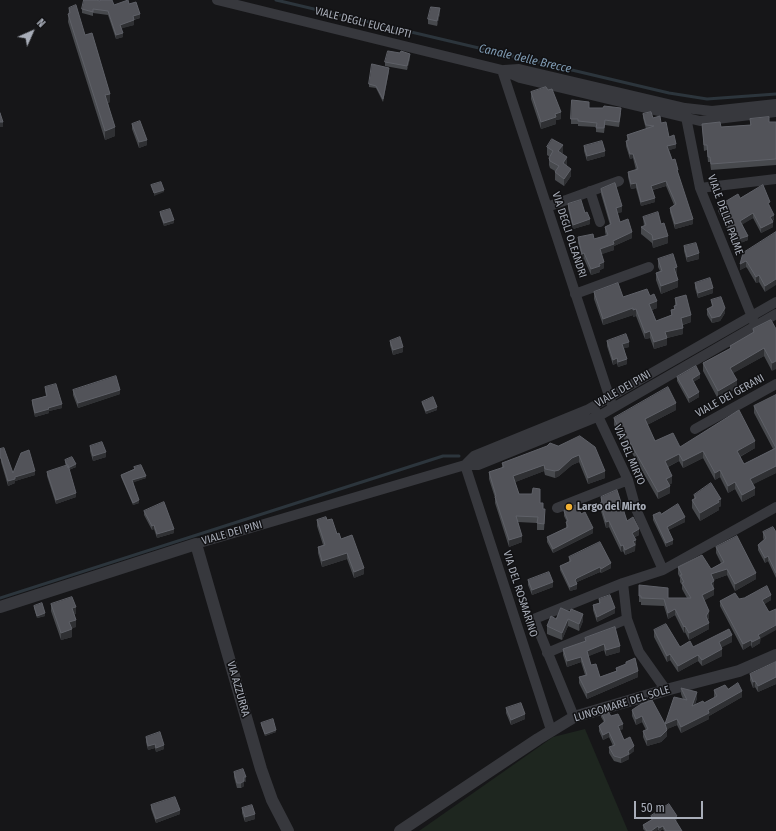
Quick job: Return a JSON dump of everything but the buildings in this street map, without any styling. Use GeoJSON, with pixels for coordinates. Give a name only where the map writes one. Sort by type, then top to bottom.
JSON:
{"type":"FeatureCollection","features":[{"type":"Feature","properties":{"kind":"street","name":"VIALE DEGLI EUCALIPTI"},"geometry":{"type":"LineString","coordinates":[[218,0],[502,70],[520,78],[685,113],[700,121],[776,112]]}},
{"type":"Feature","properties":{"kind":"street","name":"VIA DEGLI OLEANDRI"},"geometry":{"type":"LineString","coordinates":[[502,70],[613,408]]}},
{"type":"Feature","properties":{"kind":"street","name":"VIALE DEGLI EUCALIPTI"},"geometry":{"type":"LineString","coordinates":[[685,113],[776,104]]}},
{"type":"Feature","properties":{"kind":"street","name":"VIALE DELLE PALME"},"geometry":{"type":"LineString","coordinates":[[685,113],[700,188],[754,321]]}},
{"type":"Feature","properties":{"kind":"street"},"geometry":{"type":"LineString","coordinates":[[700,188],[776,179]]}},
{"type":"Feature","properties":{"kind":"street"},"geometry":{"type":"LineString","coordinates":[[547,206],[619,181]]}},
{"type":"Feature","properties":{"kind":"street"},"geometry":{"type":"LineString","coordinates":[[590,191],[600,222]]}},
{"type":"Feature","properties":{"kind":"street"},"geometry":{"type":"LineString","coordinates":[[575,294],[649,267]]}},
{"type":"Feature","properties":{"kind":"street","name":"VIALE DEI PINI"},"geometry":{"type":"LineString","coordinates":[[0,607],[196,544],[465,465],[478,466],[599,416],[754,321],[776,302]]}},
{"type":"Feature","properties":{"kind":"street","name":"VIALE DEI PINI"},"geometry":{"type":"LineString","coordinates":[[465,465],[474,456],[587,410],[754,321],[776,314]]}},
{"type":"Feature","properties":{"kind":"street","name":"VIALE DEI GERANI"},"geometry":{"type":"LineString","coordinates":[[695,429],[776,384]]}},
{"type":"Feature","properties":{"kind":"street","name":"VIA DEL MIRTO"},"geometry":{"type":"LineString","coordinates":[[593,406],[628,480],[636,509],[663,570]]}},
{"type":"Feature","properties":{"kind":"street","name":"VIA DEL ROSMARINO"},"geometry":{"type":"LineString","coordinates":[[465,465],[551,730]]}},
{"type":"Feature","properties":{"kind":"street"},"geometry":{"type":"LineString","coordinates":[[557,508],[628,480]]}},
{"type":"Feature","properties":{"kind":"street"},"geometry":{"type":"LineString","coordinates":[[666,690],[639,652],[627,619],[623,583],[663,570],[776,507]]}},
{"type":"Feature","properties":{"kind":"street","name":"VIA AZZURRA"},"geometry":{"type":"LineString","coordinates":[[196,544],[261,769],[272,800],[288,831]]}},
{"type":"Feature","properties":{"kind":"street","name":"VIA DEL ROSMARINO"},"geometry":{"type":"LineString","coordinates":[[574,717],[534,619],[623,583]]}},
{"type":"Feature","properties":{"kind":"street"},"geometry":{"type":"LineString","coordinates":[[548,653],[627,619]]}},
{"type":"Feature","properties":{"kind":"street","name":"LUNGOMARE DEL SOLE"},"geometry":{"type":"LineString","coordinates":[[400,831],[551,730],[574,717],[666,690],[739,671],[776,655]]}},
{"type":"Feature","properties":{"kind":"shaded area"},"geometry":{"type":"Polygon","coordinates":[[[585,729],[628,831],[419,831],[553,737],[585,729]]]}},
{"type":"Feature","properties":{"kind":"waterway","name":"Canale delle Brecce"},"geometry":{"type":"LineString","coordinates":[[276,0],[669,93],[707,99],[776,94]]}},
{"type":"Feature","properties":{"kind":"waterway"},"geometry":{"type":"LineString","coordinates":[[0,598],[443,456],[459,456]]}},
{"type":"Feature","properties":{"kind":"place","name":"Largo del Mirto"},"geometry":{"type":"Point","coordinates":[569,507]}}]}
